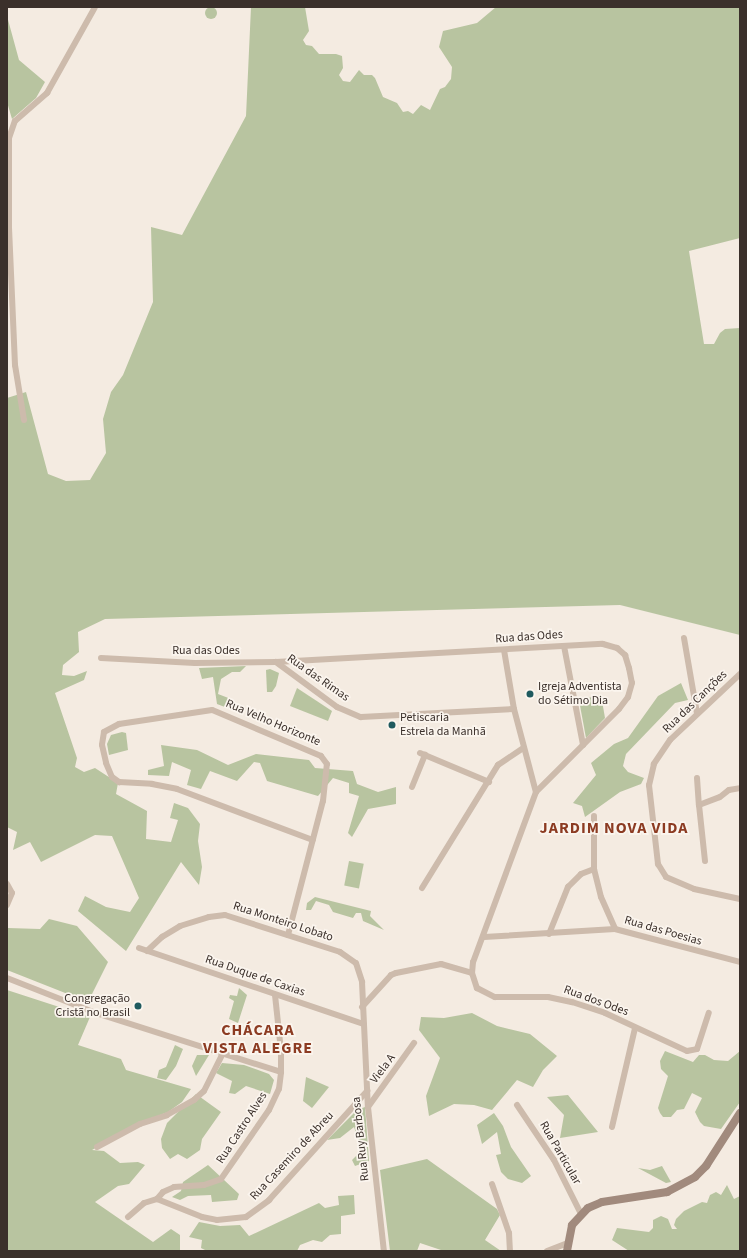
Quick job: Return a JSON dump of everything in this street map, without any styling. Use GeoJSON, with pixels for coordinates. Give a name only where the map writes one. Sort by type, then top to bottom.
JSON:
{"type":"FeatureCollection","features":[{"type":"Feature","properties":{"kind":"main road"},"geometry":{"type":"LineString","coordinates":[[567,1247],[572,1225],[581,1214],[602,1202],[652,1196],[685,1184],[706,1166],[740,1113]]}},
{"type":"Feature","properties":{"kind":"street"},"geometry":{"type":"LineString","coordinates":[[24,420],[15,365],[8,148],[15,122],[42,100],[95,7]]}},
{"type":"Feature","properties":{"kind":"street"},"geometry":{"type":"LineString","coordinates":[[684,638],[697,713]]}},
{"type":"Feature","properties":{"kind":"street","name":"Rua das Odes"},"geometry":{"type":"LineString","coordinates":[[101,658],[188,663],[276,662],[603,644],[617,648],[625,655],[631,675],[631,690],[624,703],[536,792],[484,937]]}},
{"type":"Feature","properties":{"kind":"street"},"geometry":{"type":"LineString","coordinates":[[564,646],[583,745]]}},
{"type":"Feature","properties":{"kind":"street"},"geometry":{"type":"LineString","coordinates":[[504,650],[514,709],[523,748],[536,792]]}},
{"type":"Feature","properties":{"kind":"street","name":"Rua das Rimas"},"geometry":{"type":"LineString","coordinates":[[276,662],[337,707],[361,718],[514,709]]}},
{"type":"Feature","properties":{"kind":"street","name":"Rua das Canções"},"geometry":{"type":"LineString","coordinates":[[740,674],[670,740],[658,757],[652,770],[650,805],[658,864],[666,877],[675,882],[740,899]]}},
{"type":"Feature","properties":{"kind":"street","name":"Rua Velho Horizonte"},"geometry":{"type":"LineString","coordinates":[[288,935],[313,840],[327,774],[325,761],[316,751],[212,710],[119,724],[104,732],[102,745],[106,763],[112,777],[119,782],[152,784],[184,792],[313,840]]}},
{"type":"Feature","properties":{"kind":"street"},"geometry":{"type":"LineString","coordinates":[[422,888],[489,782],[498,765],[523,748]]}},
{"type":"Feature","properties":{"kind":"street"},"geometry":{"type":"LineString","coordinates":[[412,787],[423,754],[489,782]]}},
{"type":"Feature","properties":{"kind":"street"},"geometry":{"type":"LineString","coordinates":[[697,778],[705,861]]}},
{"type":"Feature","properties":{"kind":"street"},"geometry":{"type":"LineString","coordinates":[[699,805],[723,796],[729,790],[740,788]]}},
{"type":"Feature","properties":{"kind":"street"},"geometry":{"type":"LineString","coordinates":[[594,816],[594,869],[601,897],[615,929]]}},
{"type":"Feature","properties":{"kind":"street"},"geometry":{"type":"LineString","coordinates":[[549,934],[568,887],[581,874],[594,869]]}},
{"type":"Feature","properties":{"kind":"street"},"geometry":{"type":"LineString","coordinates":[[7,884],[12,893],[7,904]]}},
{"type":"Feature","properties":{"kind":"street","name":"Rua Monteiro Lobato"},"geometry":{"type":"LineString","coordinates":[[147,951],[176,929],[218,915],[250,921],[353,959],[361,975],[363,1024]]}},
{"type":"Feature","properties":{"kind":"street","name":"Rua das Poesias"},"geometry":{"type":"LineString","coordinates":[[484,937],[615,929],[740,962]]}},
{"type":"Feature","properties":{"kind":"street"},"geometry":{"type":"LineString","coordinates":[[362,1007],[391,975],[396,973],[441,964],[472,973],[473,962],[484,937]]}},
{"type":"Feature","properties":{"kind":"street","name":"Rua Duque de Caxias"},"geometry":{"type":"LineString","coordinates":[[139,948],[363,1024]]}},
{"type":"Feature","properties":{"kind":"street","name":"Rua dos Odes"},"geometry":{"type":"LineString","coordinates":[[472,973],[477,988],[495,997],[558,998],[606,1013],[680,1049],[694,1051],[709,1013]]}},
{"type":"Feature","properties":{"kind":"street"},"geometry":{"type":"LineString","coordinates":[[7,978],[96,1013],[281,1072]]}},
{"type":"Feature","properties":{"kind":"street","name":"Rua Castro Alves"},"geometry":{"type":"LineString","coordinates":[[128,1217],[144,1203],[157,1199],[168,1188],[213,1182],[225,1174],[269,1110],[278,1089],[281,1072],[281,1051],[275,995]]}},
{"type":"Feature","properties":{"kind":"street","name":"Rua Ruy Barbosa"},"geometry":{"type":"LineString","coordinates":[[363,1024],[368,1107],[384,1251]]}},
{"type":"Feature","properties":{"kind":"street"},"geometry":{"type":"LineString","coordinates":[[612,1127],[635,1028]]}},
{"type":"Feature","properties":{"kind":"street","name":"Viela A"},"geometry":{"type":"LineString","coordinates":[[368,1107],[414,1043]]}},
{"type":"Feature","properties":{"kind":"street"},"geometry":{"type":"LineString","coordinates":[[97,1147],[140,1124],[167,1115],[194,1100],[204,1091],[223,1053]]}},
{"type":"Feature","properties":{"kind":"street","name":"Rua Casemiro de Abreu"},"geometry":{"type":"LineString","coordinates":[[157,1199],[202,1217],[217,1220],[246,1217],[269,1200],[367,1091]]}},
{"type":"Feature","properties":{"kind":"street","name":"Rua Particular"},"geometry":{"type":"LineString","coordinates":[[517,1105],[554,1160],[581,1214]]}},
{"type":"Feature","properties":{"kind":"street"},"geometry":{"type":"LineString","coordinates":[[492,1184],[509,1233],[510,1251]]}},
{"type":"Feature","properties":{"kind":"street"},"geometry":{"type":"LineString","coordinates":[[547,1251],[567,1247]]}},
{"type":"Feature","properties":{"kind":"green space"},"geometry":{"type":"Polygon","coordinates":[[[213,7],[216,8],[216,18],[209,19],[206,18],[205,11],[206,8],[213,7]]]}},
{"type":"Feature","properties":{"kind":"green space"},"geometry":{"type":"Polygon","coordinates":[[[251,7],[305,7],[309,31],[303,40],[306,45],[312,46],[319,54],[336,54],[342,56],[343,68],[339,75],[343,81],[350,82],[359,70],[364,75],[372,75],[375,78],[383,97],[397,103],[403,112],[408,111],[413,114],[421,105],[430,110],[440,89],[445,87],[451,79],[452,67],[439,47],[443,31],[477,23],[496,7],[740,7],[740,238],[689,251],[704,344],[714,344],[720,333],[725,329],[740,328],[740,635],[620,605],[105,619],[78,632],[79,652],[63,665],[62,675],[74,676],[87,671],[84,680],[55,693],[77,758],[75,767],[84,772],[95,768],[118,783],[116,794],[147,811],[146,839],[171,842],[178,820],[170,818],[174,803],[188,808],[200,824],[198,841],[202,867],[199,885],[181,862],[126,951],[78,911],[85,896],[106,907],[130,912],[139,898],[112,836],[95,835],[41,862],[30,842],[13,850],[17,832],[7,827],[7,398],[26,392],[48,474],[66,481],[90,480],[106,453],[103,419],[111,392],[123,375],[153,302],[151,227],[182,235],[246,116],[251,7]]]}},
{"type":"Feature","properties":{"kind":"green space"},"geometry":{"type":"Polygon","coordinates":[[[7,16],[19,60],[45,82],[36,98],[12,119],[7,102],[7,16]]]}},
{"type":"Feature","properties":{"kind":"green space"},"geometry":{"type":"Polygon","coordinates":[[[246,666],[240,672],[232,672],[221,679],[218,694],[231,699],[230,709],[217,704],[213,677],[202,679],[199,668],[246,666]]]}},
{"type":"Feature","properties":{"kind":"green space"},"geometry":{"type":"Polygon","coordinates":[[[270,669],[279,673],[276,686],[272,692],[267,692],[266,670],[270,669]]]}},
{"type":"Feature","properties":{"kind":"green space"},"geometry":{"type":"Polygon","coordinates":[[[681,683],[688,700],[675,703],[626,754],[623,766],[628,772],[644,778],[641,784],[620,792],[585,817],[582,806],[573,803],[596,775],[591,763],[614,744],[628,738],[658,696],[681,683]]]}},
{"type":"Feature","properties":{"kind":"green space"},"geometry":{"type":"Polygon","coordinates":[[[297,688],[332,711],[328,721],[290,706],[297,688]]]}},
{"type":"Feature","properties":{"kind":"green space"},"geometry":{"type":"Polygon","coordinates":[[[601,695],[605,718],[586,738],[579,700],[601,695]]]}},
{"type":"Feature","properties":{"kind":"green space"},"geometry":{"type":"Polygon","coordinates":[[[122,732],[126,733],[128,750],[109,755],[107,744],[111,735],[122,732]]]}},
{"type":"Feature","properties":{"kind":"green space"},"geometry":{"type":"Polygon","coordinates":[[[161,745],[197,750],[228,765],[256,754],[309,760],[315,768],[353,771],[357,784],[378,792],[396,787],[396,804],[368,809],[352,837],[348,833],[359,796],[349,793],[349,783],[333,778],[318,796],[267,781],[260,763],[254,762],[237,781],[210,771],[201,789],[187,785],[191,770],[172,762],[169,776],[148,775],[148,770],[164,766],[161,745]]]}},
{"type":"Feature","properties":{"kind":"green space"},"geometry":{"type":"Polygon","coordinates":[[[349,861],[364,864],[359,888],[344,886],[349,861]]]}},
{"type":"Feature","properties":{"kind":"green space"},"geometry":{"type":"Polygon","coordinates":[[[315,897],[371,911],[370,916],[384,930],[363,921],[361,913],[356,913],[353,918],[333,912],[329,905],[316,901],[311,910],[306,910],[307,903],[315,897]]]}},
{"type":"Feature","properties":{"kind":"green space"},"geometry":{"type":"Polygon","coordinates":[[[49,919],[77,926],[108,962],[88,1002],[7,970],[8,928],[40,929],[49,919]]]}},
{"type":"Feature","properties":{"kind":"green space"},"geometry":{"type":"Polygon","coordinates":[[[239,988],[247,995],[238,1023],[229,1019],[234,1001],[229,998],[230,995],[237,996],[239,988]]]}},
{"type":"Feature","properties":{"kind":"green space"},"geometry":{"type":"Polygon","coordinates":[[[7,990],[90,1017],[78,1045],[121,1059],[126,1070],[191,1089],[182,1102],[168,1112],[137,1124],[92,1150],[104,1151],[120,1163],[138,1162],[145,1165],[129,1184],[118,1186],[95,1202],[153,1242],[171,1229],[180,1235],[180,1251],[7,1251],[7,990]]]}},
{"type":"Feature","properties":{"kind":"green space"},"geometry":{"type":"Polygon","coordinates":[[[472,1013],[497,1026],[530,1034],[557,1056],[543,1070],[533,1087],[517,1080],[492,1110],[474,1105],[454,1104],[429,1116],[426,1096],[440,1058],[419,1030],[421,1017],[444,1018],[472,1013]]]}},
{"type":"Feature","properties":{"kind":"green space"},"geometry":{"type":"Polygon","coordinates":[[[175,1045],[183,1049],[176,1066],[166,1080],[157,1078],[159,1070],[166,1067],[175,1045]]]}},
{"type":"Feature","properties":{"kind":"green space"},"geometry":{"type":"Polygon","coordinates":[[[665,1051],[693,1062],[699,1055],[705,1055],[714,1060],[728,1061],[740,1051],[740,1102],[721,1129],[704,1126],[700,1122],[695,1112],[702,1098],[692,1093],[684,1109],[677,1110],[671,1117],[663,1117],[660,1113],[658,1108],[668,1076],[661,1069],[660,1061],[665,1051]]]}},
{"type":"Feature","properties":{"kind":"green space"},"geometry":{"type":"Polygon","coordinates":[[[197,1055],[209,1055],[196,1076],[192,1066],[197,1055]]]}},
{"type":"Feature","properties":{"kind":"green space"},"geometry":{"type":"Polygon","coordinates":[[[222,1063],[244,1065],[269,1074],[274,1080],[270,1094],[246,1086],[235,1094],[229,1093],[232,1081],[216,1073],[222,1063]]]}},
{"type":"Feature","properties":{"kind":"green space"},"geometry":{"type":"Polygon","coordinates":[[[306,1077],[329,1087],[312,1108],[303,1101],[306,1077]]]}},
{"type":"Feature","properties":{"kind":"green space"},"geometry":{"type":"Polygon","coordinates":[[[196,1094],[221,1112],[202,1139],[200,1150],[187,1159],[178,1154],[170,1159],[162,1148],[161,1139],[167,1123],[196,1094]]]}},
{"type":"Feature","properties":{"kind":"green space"},"geometry":{"type":"Polygon","coordinates":[[[568,1095],[598,1132],[560,1138],[564,1115],[547,1097],[568,1095]]]}},
{"type":"Feature","properties":{"kind":"green space"},"geometry":{"type":"Polygon","coordinates":[[[365,1107],[369,1161],[355,1166],[352,1160],[362,1150],[354,1127],[340,1138],[327,1140],[357,1110],[365,1107]]]}},
{"type":"Feature","properties":{"kind":"green space"},"geometry":{"type":"Polygon","coordinates":[[[494,1113],[503,1126],[511,1147],[531,1176],[522,1183],[508,1179],[501,1172],[496,1155],[501,1154],[497,1132],[482,1144],[477,1125],[494,1113]]]}},
{"type":"Feature","properties":{"kind":"green space"},"geometry":{"type":"Polygon","coordinates":[[[427,1159],[497,1209],[500,1215],[485,1240],[501,1251],[444,1251],[420,1243],[417,1251],[390,1251],[380,1170],[427,1159]]]}},
{"type":"Feature","properties":{"kind":"green space"},"geometry":{"type":"Polygon","coordinates":[[[208,1165],[239,1194],[237,1200],[212,1202],[211,1195],[188,1196],[180,1200],[172,1197],[181,1191],[183,1182],[208,1165]]]}},
{"type":"Feature","properties":{"kind":"green space"},"geometry":{"type":"Polygon","coordinates":[[[662,1166],[671,1182],[666,1183],[638,1168],[650,1170],[662,1166]]]}},
{"type":"Feature","properties":{"kind":"green space"},"geometry":{"type":"Polygon","coordinates":[[[727,1185],[734,1199],[740,1196],[740,1251],[629,1251],[612,1240],[617,1228],[649,1232],[653,1228],[653,1220],[661,1216],[668,1219],[672,1229],[677,1229],[674,1225],[676,1219],[684,1211],[702,1202],[707,1203],[710,1195],[716,1192],[721,1195],[727,1185]]]}},
{"type":"Feature","properties":{"kind":"green space"},"geometry":{"type":"Polygon","coordinates":[[[354,1195],[355,1214],[341,1216],[341,1234],[330,1235],[322,1242],[313,1240],[300,1245],[297,1251],[207,1251],[201,1248],[202,1240],[189,1237],[199,1222],[220,1226],[240,1225],[249,1236],[319,1203],[325,1208],[339,1205],[338,1196],[354,1195]]]}},
{"type":"Feature","properties":{"kind":"place","name":"Igreja Adventista do Sétimo Dia"},"geometry":{"type":"Point","coordinates":[530,694]}},
{"type":"Feature","properties":{"kind":"place","name":"Petiscaria Estrela da Manhã"},"geometry":{"type":"Point","coordinates":[392,725]}},
{"type":"Feature","properties":{"kind":"place","name":"Congregação Cristã no Brasil"},"geometry":{"type":"Point","coordinates":[138,1006]}},
{"type":"Feature","properties":{"kind":"district","name":"JARDIM NOVA VIDA"},"geometry":{"type":"Point","coordinates":[614,828]}},
{"type":"Feature","properties":{"kind":"district","name":"CHÁCARA VISTA ALEGRE"},"geometry":{"type":"Point","coordinates":[258,1039]}}]}
